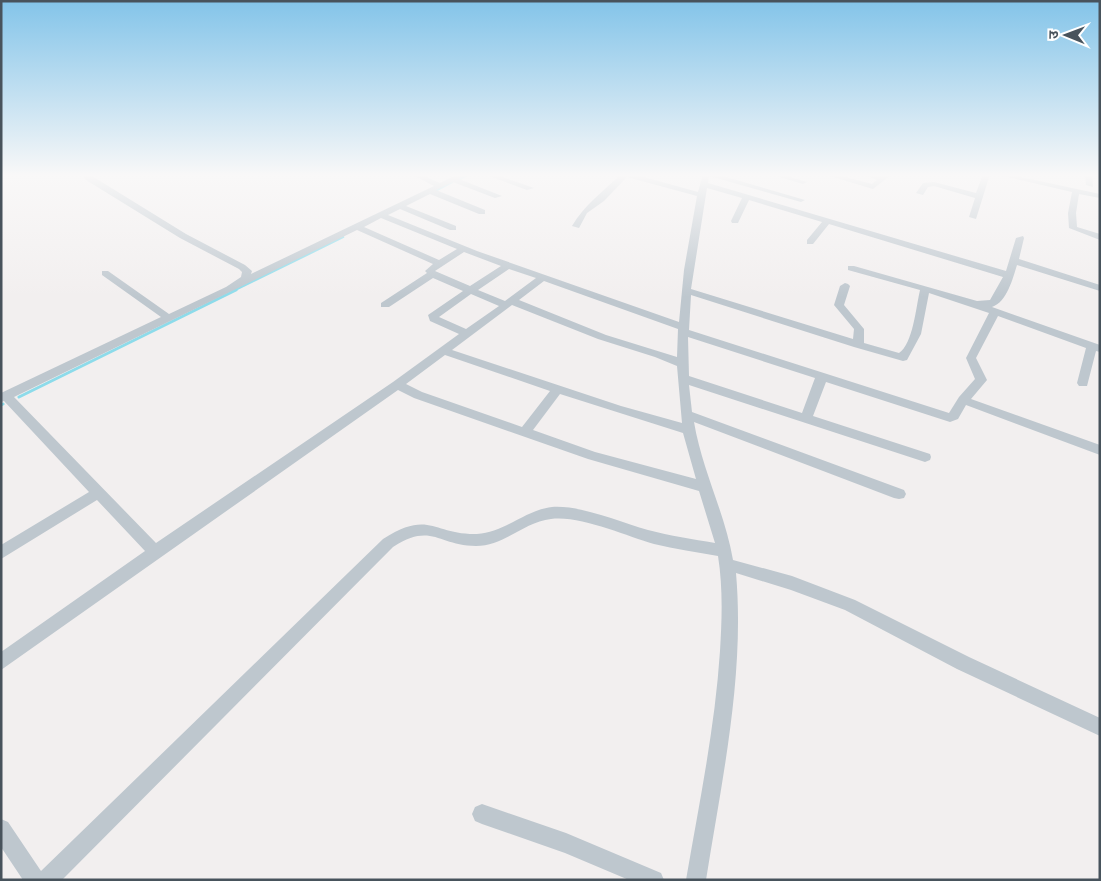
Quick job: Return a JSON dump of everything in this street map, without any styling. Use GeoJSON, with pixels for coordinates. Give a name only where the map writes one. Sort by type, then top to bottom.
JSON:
{"type":"FeatureCollection","features":[{"type":"Feature","properties":{"kind":"street"},"geometry":{"type":"LineString","coordinates":[[149,215],[242,267],[248,274],[242,282]]}},
{"type":"Feature","properties":{"kind":"street"},"geometry":{"type":"LineString","coordinates":[[155,552],[4,397],[284,263],[378,215]]}},
{"type":"Feature","properties":{"kind":"street"},"geometry":{"type":"LineString","coordinates":[[383,215],[463,249],[685,330],[950,418],[954,416],[963,400],[981,380],[971,358],[994,311]]}},
{"type":"Feature","properties":{"kind":"street"},"geometry":{"type":"LineString","coordinates":[[422,215],[453,228]]}},
{"type":"Feature","properties":{"kind":"street"},"geometry":{"type":"LineString","coordinates":[[576,226],[582,215]]}},
{"type":"Feature","properties":{"kind":"street"},"geometry":{"type":"LineString","coordinates":[[696,880],[722,716],[728,658],[729,598],[725,557],[704,487],[689,430],[687,415],[683,364],[692,236],[697,215]]}},
{"type":"Feature","properties":{"kind":"street"},"geometry":{"type":"LineString","coordinates":[[735,221],[738,215]]}},
{"type":"Feature","properties":{"kind":"street"},"geometry":{"type":"LineString","coordinates":[[805,215],[1008,275]]}},
{"type":"Feature","properties":{"kind":"street"},"geometry":{"type":"LineString","coordinates":[[1072,215],[1073,228],[1100,237]]}},
{"type":"Feature","properties":{"kind":"street"},"geometry":{"type":"LineString","coordinates":[[810,242],[827,222]]}},
{"type":"Feature","properties":{"kind":"street"},"geometry":{"type":"LineString","coordinates":[[356,226],[440,264]]}},
{"type":"Feature","properties":{"kind":"street"},"geometry":{"type":"LineString","coordinates":[[976,304],[993,303],[1014,261],[1020,238]]}},
{"type":"Feature","properties":{"kind":"street"},"geometry":{"type":"LineString","coordinates":[[432,274],[431,270],[463,249]]}},
{"type":"Feature","properties":{"kind":"street"},"geometry":{"type":"LineString","coordinates":[[1014,261],[1099,288]]}},
{"type":"Feature","properties":{"kind":"street"},"geometry":{"type":"LineString","coordinates":[[468,334],[434,319],[433,315],[508,265]]}},
{"type":"Feature","properties":{"kind":"street"},"geometry":{"type":"LineString","coordinates":[[851,268],[976,304],[1096,347],[1083,383]]}},
{"type":"Feature","properties":{"kind":"street"},"geometry":{"type":"LineString","coordinates":[[105,273],[169,318]]}},
{"type":"Feature","properties":{"kind":"street"},"geometry":{"type":"LineString","coordinates":[[432,274],[602,337],[659,354],[683,364]]}},
{"type":"Feature","properties":{"kind":"street"},"geometry":{"type":"LineString","coordinates":[[385,305],[432,274]]}},
{"type":"Feature","properties":{"kind":"street"},"geometry":{"type":"LineString","coordinates":[[1,662],[155,552],[397,386],[544,277]]}},
{"type":"Feature","properties":{"kind":"street"},"geometry":{"type":"LineString","coordinates":[[845,286],[840,305],[859,329],[858,345]]}},
{"type":"Feature","properties":{"kind":"street"},"geometry":{"type":"LineString","coordinates":[[687,292],[893,357],[903,357],[908,352],[916,328],[925,289]]}},
{"type":"Feature","properties":{"kind":"street"},"geometry":{"type":"LineString","coordinates":[[444,352],[689,430]]}},
{"type":"Feature","properties":{"kind":"street"},"geometry":{"type":"LineString","coordinates":[[806,418],[822,376]]}},
{"type":"Feature","properties":{"kind":"street"},"geometry":{"type":"LineString","coordinates":[[684,379],[925,457]]}},
{"type":"Feature","properties":{"kind":"street"},"geometry":{"type":"LineString","coordinates":[[397,386],[525,432],[664,477],[704,487]]}},
{"type":"Feature","properties":{"kind":"street"},"geometry":{"type":"LineString","coordinates":[[525,432],[558,389]]}},
{"type":"Feature","properties":{"kind":"street"},"geometry":{"type":"LineString","coordinates":[[963,400],[1100,450]]}},
{"type":"Feature","properties":{"kind":"street"},"geometry":{"type":"LineString","coordinates":[[687,415],[899,494]]}},
{"type":"Feature","properties":{"kind":"street"},"geometry":{"type":"LineString","coordinates":[[1,553],[98,493]]}},
{"type":"Feature","properties":{"kind":"street"},"geometry":{"type":"LineString","coordinates":[[47,880],[388,542],[408,529],[430,530],[452,537],[479,540],[495,537],[513,527],[542,516],[564,514],[725,557],[850,605],[962,664],[1100,727]]}},
{"type":"Feature","properties":{"kind":"street"},"geometry":{"type":"LineString","coordinates":[[482,814],[566,843],[654,880]]}},
{"type":"Feature","properties":{"kind":"street"},"geometry":{"type":"LineString","coordinates":[[1,829],[35,880]]}},
{"type":"Feature","properties":{"kind":"waterway"},"geometry":{"type":"LineString","coordinates":[[233,291],[343,237]]}},
{"type":"Feature","properties":{"kind":"waterway"},"geometry":{"type":"LineString","coordinates":[[19,397],[236,290]]}}]}
